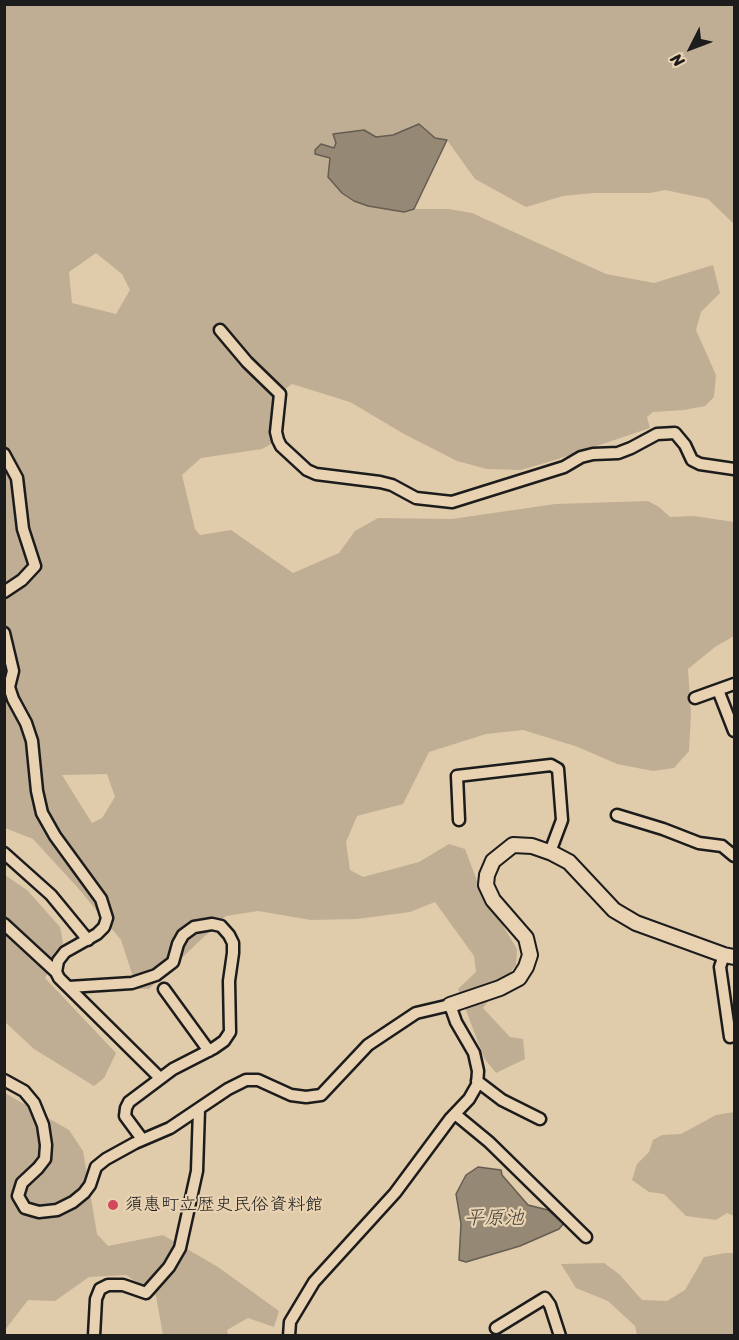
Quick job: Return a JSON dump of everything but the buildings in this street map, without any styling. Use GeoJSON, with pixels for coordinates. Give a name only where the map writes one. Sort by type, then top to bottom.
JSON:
{"type":"FeatureCollection","features":[{"type":"Feature","properties":{"kind":"street"},"geometry":{"type":"LineString","coordinates":[[220,330],[247,362],[280,394],[276,432],[278,440],[281,446],[307,470],[316,474],[380,482],[392,485],[416,498],[452,502],[564,468],[581,457],[592,454],[618,453],[657,434],[675,433],[685,445],[692,460],[700,464],[735,468]]}},
{"type":"Feature","properties":{"kind":"street"},"geometry":{"type":"LineString","coordinates":[[4,454],[17,478],[23,529],[35,566],[22,580],[4,592]]}},
{"type":"Feature","properties":{"kind":"street"},"geometry":{"type":"LineString","coordinates":[[4,633],[13,671],[9,687],[32,741],[37,791],[42,813],[55,836],[101,899],[105,910],[104,927],[88,940],[65,952],[58,961],[56,972]]}},
{"type":"Feature","properties":{"kind":"street"},"geometry":{"type":"LineString","coordinates":[[695,698],[735,684]]}},
{"type":"Feature","properties":{"kind":"street"},"geometry":{"type":"LineString","coordinates":[[718,690],[735,732]]}},
{"type":"Feature","properties":{"kind":"street"},"geometry":{"type":"LineString","coordinates":[[459,820],[457,776],[551,765],[558,768],[562,820],[550,852]]}},
{"type":"Feature","properties":{"kind":"street"},"geometry":{"type":"LineString","coordinates":[[617,815],[699,843],[722,846],[735,856]]}},
{"type":"Feature","properties":{"kind":"street"},"geometry":{"type":"LineString","coordinates":[[4,1080],[24,1091],[34,1103],[43,1125],[45,1158],[38,1168],[21,1183],[18,1196],[25,1208],[39,1212],[57,1210],[73,1202],[84,1193],[90,1185],[96,1167],[106,1159],[142,1139],[170,1128],[228,1089],[246,1080],[258,1080],[291,1095],[306,1097],[321,1095],[368,1045],[416,1013],[450,1005],[500,988],[519,978],[530,955],[526,938],[493,900],[486,885],[487,875],[493,861],[513,845],[532,846],[569,862],[614,910],[636,923],[729,956],[720,967],[730,1037],[735,1036]]}},
{"type":"Feature","properties":{"kind":"street"},"geometry":{"type":"LineString","coordinates":[[4,853],[51,895],[88,940]]}},
{"type":"Feature","properties":{"kind":"street"},"geometry":{"type":"LineString","coordinates":[[4,924],[56,972],[59,978],[160,1078]]}},
{"type":"Feature","properties":{"kind":"street"},"geometry":{"type":"LineString","coordinates":[[69,987],[132,983],[156,975],[173,962],[183,935],[194,927],[212,924],[221,926],[233,943],[229,981],[230,1032],[224,1041],[209,1052],[172,1070],[135,1095],[126,1108],[125,1116],[142,1139]]}},
{"type":"Feature","properties":{"kind":"street"},"geometry":{"type":"LineString","coordinates":[[164,989],[209,1052]]}},
{"type":"Feature","properties":{"kind":"street"},"geometry":{"type":"LineString","coordinates":[[289,1335],[290,1322],[314,1282],[395,1193],[469,1099],[477,1081],[478,1071],[474,1053],[456,1022],[450,1005]]}},
{"type":"Feature","properties":{"kind":"street"},"geometry":{"type":"LineString","coordinates":[[477,1081],[502,1100],[540,1119]]}},
{"type":"Feature","properties":{"kind":"street"},"geometry":{"type":"LineString","coordinates":[[94,1335],[96,1299],[100,1288],[108,1285],[123,1285],[146,1293],[169,1267],[180,1248],[197,1171],[199,1110]]}},
{"type":"Feature","properties":{"kind":"street"},"geometry":{"type":"LineString","coordinates":[[455,1114],[489,1142],[586,1237]]}},
{"type":"Feature","properties":{"kind":"street"},"geometry":{"type":"LineString","coordinates":[[496,1328],[545,1298],[550,1305],[560,1335]]}},
{"type":"Feature","properties":{"kind":"shaded area"},"geometry":{"type":"Polygon","coordinates":[[[4,5],[734,5],[734,224],[708,199],[665,190],[650,193],[593,193],[563,196],[526,207],[475,179],[447,140],[435,138],[419,124],[393,135],[376,137],[364,130],[333,135],[336,143],[334,148],[316,154],[330,158],[328,177],[342,193],[354,201],[368,206],[404,212],[414,209],[449,209],[472,213],[606,274],[654,283],[713,265],[720,293],[701,312],[696,330],[716,375],[714,397],[705,406],[653,412],[647,417],[650,428],[521,470],[487,469],[457,461],[404,434],[350,402],[292,384],[273,398],[271,444],[262,449],[201,458],[182,475],[195,529],[200,535],[231,530],[293,573],[339,553],[355,531],[378,518],[452,519],[555,504],[648,501],[670,517],[694,516],[734,522],[734,636],[715,647],[688,669],[691,713],[689,751],[674,768],[653,771],[617,764],[578,747],[523,730],[486,734],[429,752],[403,804],[357,816],[346,842],[350,870],[363,877],[419,862],[449,844],[465,849],[479,886],[517,949],[516,965],[483,1008],[510,1037],[523,1039],[525,1059],[496,1073],[484,1058],[458,989],[476,972],[474,956],[435,902],[410,912],[357,919],[311,920],[258,911],[226,916],[149,989],[137,989],[121,940],[33,839],[5,828],[4,5]],[[96,253],[69,272],[72,303],[116,314],[130,290],[122,274],[96,253]],[[107,774],[62,775],[92,823],[102,818],[115,797],[107,774]]]}},
{"type":"Feature","properties":{"kind":"shaded area"},"geometry":{"type":"Polygon","coordinates":[[[5,875],[27,890],[60,927],[63,943],[45,978],[116,1053],[104,1078],[94,1086],[34,1049],[5,1022],[5,875]]]}},
{"type":"Feature","properties":{"kind":"shaded area"},"geometry":{"type":"Polygon","coordinates":[[[5,1093],[69,1130],[83,1151],[97,1234],[108,1246],[163,1235],[218,1267],[279,1311],[274,1327],[248,1318],[227,1330],[228,1335],[163,1335],[156,1296],[126,1275],[89,1277],[55,1301],[28,1300],[5,1330],[5,1093]]]}},
{"type":"Feature","properties":{"kind":"shaded area"},"geometry":{"type":"Polygon","coordinates":[[[734,1112],[734,1216],[727,1213],[716,1220],[686,1216],[664,1194],[649,1192],[632,1180],[637,1164],[649,1152],[653,1140],[662,1135],[681,1134],[716,1115],[734,1112]]]}},
{"type":"Feature","properties":{"kind":"shaded area"},"geometry":{"type":"Polygon","coordinates":[[[734,1253],[734,1335],[637,1335],[635,1326],[608,1301],[576,1288],[561,1264],[604,1263],[619,1274],[642,1300],[667,1301],[685,1290],[704,1257],[734,1253]]]}},
{"type":"Feature","properties":{"kind":"water"},"geometry":{"type":"Polygon","coordinates":[[[419,124],[435,138],[447,140],[414,209],[404,212],[368,206],[354,201],[342,193],[328,177],[330,158],[315,154],[315,150],[321,144],[334,148],[336,143],[333,134],[364,130],[376,137],[393,135],[419,124]]]}},
{"type":"Feature","properties":{"kind":"water","name":"平原池"},"geometry":{"type":"Polygon","coordinates":[[[478,1167],[501,1170],[502,1175],[528,1205],[548,1210],[564,1223],[559,1229],[520,1246],[466,1262],[459,1260],[461,1224],[456,1194],[466,1175],[478,1167]]]}},
{"type":"Feature","properties":{"kind":"place","name":"須惠町立歴史民俗資料館"},"geometry":{"type":"Point","coordinates":[113,1205]}}]}
